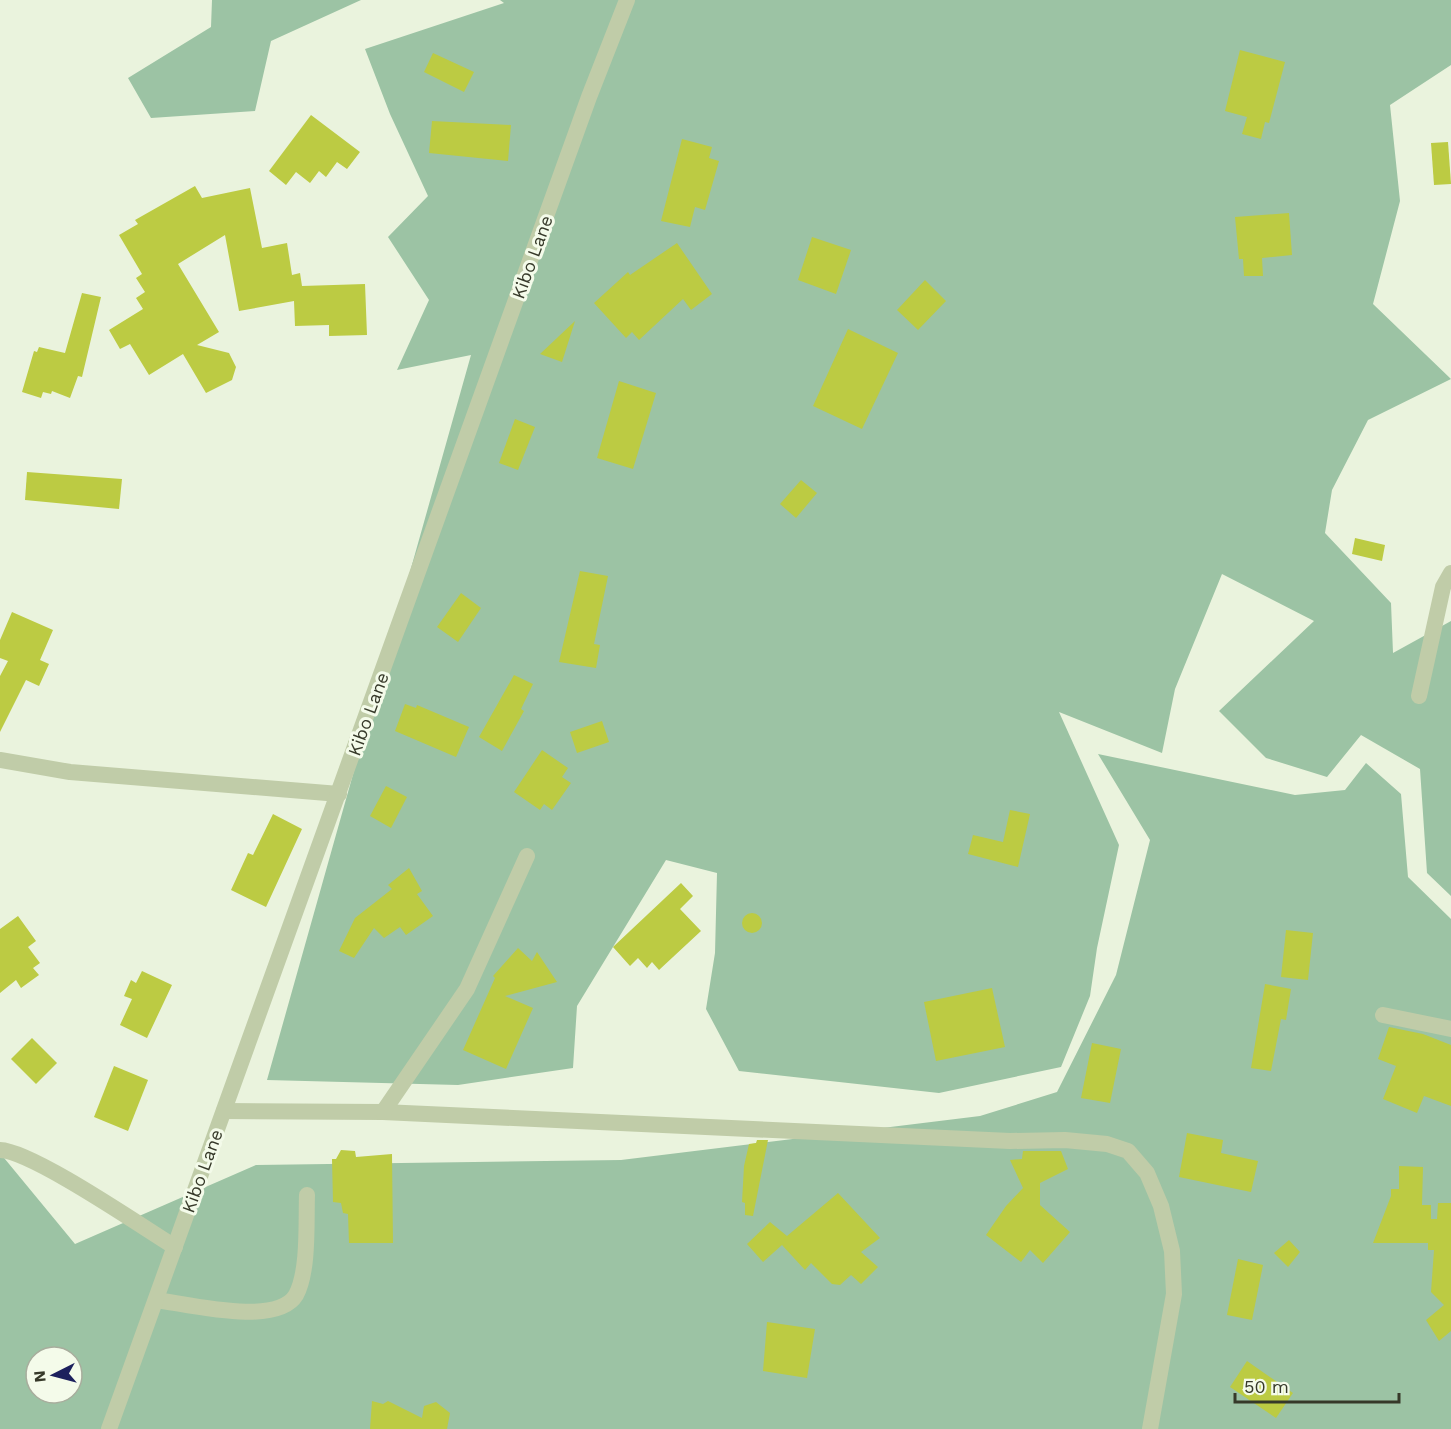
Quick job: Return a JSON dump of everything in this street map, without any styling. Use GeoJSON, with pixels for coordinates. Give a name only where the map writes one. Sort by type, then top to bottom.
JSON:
{"type":"FeatureCollection","features":[{"type":"Feature","properties":{"kind":"street","name":"Kibo Lane"},"geometry":{"type":"LineString","coordinates":[[109,1429],[589,97],[627,0]]}},
{"type":"Feature","properties":{"kind":"street"},"geometry":{"type":"LineString","coordinates":[[1419,696],[1443,587],[1451,573]]}},
{"type":"Feature","properties":{"kind":"street"},"geometry":{"type":"LineString","coordinates":[[0,760],[70,772],[339,794]]}},
{"type":"Feature","properties":{"kind":"street"},"geometry":{"type":"LineString","coordinates":[[382,1112],[467,989],[526,856]]}},
{"type":"Feature","properties":{"kind":"street"},"geometry":{"type":"LineString","coordinates":[[1383,1015],[1451,1029]]}},
{"type":"Feature","properties":{"kind":"street"},"geometry":{"type":"LineString","coordinates":[[224,1111],[382,1112],[1010,1141],[1065,1140],[1107,1144],[1128,1151],[1147,1173],[1161,1206],[1172,1251],[1174,1294],[1150,1429]]}},
{"type":"Feature","properties":{"kind":"street"},"geometry":{"type":"LineString","coordinates":[[0,1150],[10,1150],[36,1162],[175,1247]]}},
{"type":"Feature","properties":{"kind":"street"},"geometry":{"type":"LineString","coordinates":[[156,1300],[247,1312],[270,1311],[288,1305],[297,1293],[303,1270],[307,1195]]}},
{"type":"Feature","properties":{"kind":"green space"},"geometry":{"type":"Polygon","coordinates":[[[212,0],[361,0],[271,41],[255,111],[151,118],[128,78],[211,27],[212,0]]]}},
{"type":"Feature","properties":{"kind":"green space"},"geometry":{"type":"Polygon","coordinates":[[[500,0],[1451,0],[1451,65],[1390,105],[1400,201],[1373,304],[1451,379],[1368,420],[1332,490],[1325,533],[1391,603],[1393,653],[1451,621],[1451,896],[1427,873],[1420,769],[1361,735],[1327,777],[1266,758],[1219,711],[1314,621],[1222,574],[1175,689],[1162,753],[1059,712],[1119,845],[1097,948],[1090,996],[1061,1067],[939,1093],[739,1071],[706,1009],[715,953],[717,873],[666,860],[577,1006],[573,1068],[458,1085],[267,1080],[471,355],[397,370],[429,300],[388,237],[428,196],[390,114],[365,49],[504,3],[500,0]]]}},
{"type":"Feature","properties":{"kind":"green space"},"geometry":{"type":"Polygon","coordinates":[[[1098,754],[1295,795],[1345,790],[1366,763],[1401,794],[1408,877],[1451,919],[1451,1429],[0,1429],[0,1153],[75,1244],[256,1165],[621,1160],[980,1116],[1057,1092],[1116,975],[1150,840],[1098,754]]]}},
{"type":"Feature","properties":{"kind":"building"},"geometry":{"type":"Polygon","coordinates":[[[1240,50],[1285,62],[1269,123],[1265,122],[1261,139],[1242,134],[1247,117],[1225,111],[1240,50]]]}},
{"type":"Feature","properties":{"kind":"building"},"geometry":{"type":"Polygon","coordinates":[[[433,53],[474,72],[464,92],[424,72],[433,53]]]}},
{"type":"Feature","properties":{"kind":"building"},"geometry":{"type":"Polygon","coordinates":[[[311,115],[360,152],[347,169],[337,162],[326,177],[319,171],[310,183],[296,172],[286,185],[269,171],[311,115]]]}},
{"type":"Feature","properties":{"kind":"building"},"geometry":{"type":"Polygon","coordinates":[[[432,121],[511,125],[508,161],[429,153],[432,121]]]}},
{"type":"Feature","properties":{"kind":"building"},"geometry":{"type":"Polygon","coordinates":[[[682,139],[712,147],[709,158],[719,161],[705,210],[695,207],[690,227],[661,221],[682,139]]]}},
{"type":"Feature","properties":{"kind":"building"},"geometry":{"type":"Polygon","coordinates":[[[1448,142],[1451,184],[1434,185],[1431,143],[1448,142]]]}},
{"type":"Feature","properties":{"kind":"building"},"geometry":{"type":"Polygon","coordinates":[[[195,186],[202,198],[250,188],[262,248],[287,243],[292,275],[300,273],[302,286],[365,284],[367,335],[329,336],[329,325],[295,326],[294,301],[239,311],[225,235],[178,264],[219,332],[197,345],[229,353],[236,367],[232,380],[206,393],[183,354],[149,375],[130,344],[120,349],[109,330],[143,309],[136,298],[145,292],[136,278],[142,274],[119,235],[138,224],[135,220],[195,186]]]}},
{"type":"Feature","properties":{"kind":"building"},"geometry":{"type":"Polygon","coordinates":[[[1289,213],[1292,255],[1262,258],[1263,276],[1244,276],[1243,259],[1239,259],[1235,217],[1289,213]]]}},
{"type":"Feature","properties":{"kind":"building"},"geometry":{"type":"Polygon","coordinates":[[[812,237],[851,250],[836,294],[798,280],[812,237]]]}},
{"type":"Feature","properties":{"kind":"building"},"geometry":{"type":"Polygon","coordinates":[[[677,243],[712,294],[691,310],[683,299],[639,340],[632,332],[626,338],[594,303],[628,272],[630,275],[677,243]]]}},
{"type":"Feature","properties":{"kind":"building"},"geometry":{"type":"Polygon","coordinates":[[[925,280],[946,301],[918,330],[897,310],[925,280]]]}},
{"type":"Feature","properties":{"kind":"building"},"geometry":{"type":"Polygon","coordinates":[[[82,293],[101,297],[82,377],[78,376],[70,398],[52,391],[51,394],[43,392],[41,398],[22,392],[34,351],[37,352],[39,347],[65,353],[82,293]]]}},
{"type":"Feature","properties":{"kind":"building"},"geometry":{"type":"Polygon","coordinates":[[[575,321],[562,362],[540,354],[575,321]]]}},
{"type":"Feature","properties":{"kind":"building"},"geometry":{"type":"Polygon","coordinates":[[[848,329],[898,353],[862,429],[813,406],[848,329]]]}},
{"type":"Feature","properties":{"kind":"building"},"geometry":{"type":"Polygon","coordinates":[[[619,381],[656,393],[633,469],[597,458],[619,381]]]}},
{"type":"Feature","properties":{"kind":"building"},"geometry":{"type":"Polygon","coordinates":[[[515,419],[535,427],[518,470],[499,463],[515,419]]]}},
{"type":"Feature","properties":{"kind":"building"},"geometry":{"type":"Polygon","coordinates":[[[27,472],[122,479],[119,509],[25,500],[27,472]]]}},
{"type":"Feature","properties":{"kind":"building"},"geometry":{"type":"Polygon","coordinates":[[[801,480],[817,493],[796,518],[780,504],[801,480]]]}},
{"type":"Feature","properties":{"kind":"building"},"geometry":{"type":"Polygon","coordinates":[[[1355,538],[1385,545],[1382,561],[1352,554],[1355,538]]]}},
{"type":"Feature","properties":{"kind":"building"},"geometry":{"type":"Polygon","coordinates":[[[580,571],[608,576],[594,644],[600,645],[596,668],[559,662],[580,571]]]}},
{"type":"Feature","properties":{"kind":"building"},"geometry":{"type":"Polygon","coordinates":[[[461,593],[481,608],[458,642],[437,627],[461,593]]]}},
{"type":"Feature","properties":{"kind":"building"},"geometry":{"type":"Polygon","coordinates":[[[12,612],[53,630],[40,660],[49,664],[39,686],[26,680],[0,732],[0,676],[8,661],[0,658],[0,640],[12,612]]]}},
{"type":"Feature","properties":{"kind":"building"},"geometry":{"type":"Polygon","coordinates":[[[514,675],[533,684],[521,709],[524,711],[502,751],[479,737],[514,675]]]}},
{"type":"Feature","properties":{"kind":"building"},"geometry":{"type":"Polygon","coordinates":[[[405,704],[416,708],[417,705],[469,727],[456,757],[395,731],[405,704]]]}},
{"type":"Feature","properties":{"kind":"building"},"geometry":{"type":"Polygon","coordinates":[[[602,721],[609,742],[577,753],[570,732],[602,721]]]}},
{"type":"Feature","properties":{"kind":"building"},"geometry":{"type":"Polygon","coordinates":[[[542,750],[568,768],[562,777],[571,783],[552,810],[544,804],[540,810],[514,792],[542,750]]]}},
{"type":"Feature","properties":{"kind":"building"},"geometry":{"type":"Polygon","coordinates":[[[386,786],[407,797],[391,828],[370,816],[386,786]]]}},
{"type":"Feature","properties":{"kind":"building"},"geometry":{"type":"Polygon","coordinates":[[[1010,810],[1030,814],[1018,867],[968,854],[973,835],[1003,842],[1010,810]]]}},
{"type":"Feature","properties":{"kind":"building"},"geometry":{"type":"Polygon","coordinates":[[[273,814],[302,829],[266,907],[231,890],[248,853],[253,855],[273,814]]]}},
{"type":"Feature","properties":{"kind":"building"},"geometry":{"type":"Polygon","coordinates":[[[409,868],[422,891],[417,894],[433,916],[406,935],[400,927],[384,938],[374,928],[354,958],[339,951],[355,918],[392,889],[388,885],[409,868]]]}},
{"type":"Feature","properties":{"kind":"building"},"geometry":{"type":"Polygon","coordinates":[[[681,883],[693,896],[680,909],[701,931],[659,970],[652,962],[647,968],[638,958],[630,966],[613,947],[681,883]]]}},
{"type":"Feature","properties":{"kind":"building"},"geometry":{"type":"Polygon","coordinates":[[[752,913],[759,916],[762,923],[759,930],[752,933],[745,930],[742,923],[745,916],[752,913]]]}},
{"type":"Feature","properties":{"kind":"building"},"geometry":{"type":"Polygon","coordinates":[[[18,916],[36,941],[28,947],[40,963],[33,968],[39,975],[21,988],[16,980],[0,993],[0,929],[18,916]]]}},
{"type":"Feature","properties":{"kind":"building"},"geometry":{"type":"Polygon","coordinates":[[[1286,930],[1313,933],[1308,980],[1281,977],[1286,930]]]}},
{"type":"Feature","properties":{"kind":"building"},"geometry":{"type":"Polygon","coordinates":[[[518,948],[532,961],[537,952],[557,982],[505,996],[533,1008],[506,1069],[463,1050],[495,978],[493,976],[518,948]]]}},
{"type":"Feature","properties":{"kind":"building"},"geometry":{"type":"Polygon","coordinates":[[[142,971],[172,985],[147,1038],[120,1025],[132,999],[124,996],[131,980],[136,983],[142,971]]]}},
{"type":"Feature","properties":{"kind":"building"},"geometry":{"type":"Polygon","coordinates":[[[1265,984],[1291,989],[1286,1020],[1281,1019],[1271,1071],[1251,1068],[1265,984]]]}},
{"type":"Feature","properties":{"kind":"building"},"geometry":{"type":"Polygon","coordinates":[[[992,988],[1005,1047],[936,1061],[924,1002],[992,988]]]}},
{"type":"Feature","properties":{"kind":"building"},"geometry":{"type":"Polygon","coordinates":[[[1389,1027],[1423,1034],[1451,1045],[1451,1106],[1424,1096],[1417,1113],[1383,1099],[1396,1066],[1378,1059],[1389,1027]]]}},
{"type":"Feature","properties":{"kind":"building"},"geometry":{"type":"Polygon","coordinates":[[[32,1038],[57,1063],[36,1084],[11,1059],[32,1038]]]}},
{"type":"Feature","properties":{"kind":"building"},"geometry":{"type":"Polygon","coordinates":[[[1092,1043],[1121,1049],[1110,1103],[1081,1098],[1092,1043]]]}},
{"type":"Feature","properties":{"kind":"building"},"geometry":{"type":"Polygon","coordinates":[[[114,1066],[148,1080],[128,1131],[94,1117],[114,1066]]]}},
{"type":"Feature","properties":{"kind":"building"},"geometry":{"type":"Polygon","coordinates":[[[1187,1133],[1223,1140],[1221,1153],[1258,1161],[1251,1192],[1179,1177],[1187,1133]]]}},
{"type":"Feature","properties":{"kind":"building"},"geometry":{"type":"Polygon","coordinates":[[[757,1140],[768,1140],[753,1216],[745,1215],[745,1203],[742,1202],[744,1166],[749,1144],[756,1143],[757,1140]]]}},
{"type":"Feature","properties":{"kind":"building"},"geometry":{"type":"Polygon","coordinates":[[[341,1150],[355,1151],[356,1157],[392,1154],[393,1243],[349,1243],[348,1214],[343,1213],[341,1203],[333,1202],[332,1159],[336,1159],[341,1150]]]}},
{"type":"Feature","properties":{"kind":"building"},"geometry":{"type":"Polygon","coordinates":[[[1023,1151],[1061,1151],[1068,1169],[1040,1183],[1040,1205],[1070,1232],[1043,1263],[1030,1250],[1021,1262],[986,1235],[1006,1206],[1023,1188],[1010,1160],[1022,1159],[1023,1151]]]}},
{"type":"Feature","properties":{"kind":"building"},"geometry":{"type":"Polygon","coordinates":[[[1399,1166],[1423,1167],[1422,1205],[1431,1205],[1431,1219],[1437,1219],[1438,1203],[1451,1203],[1451,1331],[1439,1341],[1426,1320],[1444,1305],[1431,1292],[1434,1250],[1428,1250],[1428,1243],[1373,1243],[1391,1196],[1391,1189],[1399,1189],[1399,1166]]]}},
{"type":"Feature","properties":{"kind":"building"},"geometry":{"type":"Polygon","coordinates":[[[838,1193],[880,1238],[861,1252],[878,1267],[861,1284],[851,1275],[840,1285],[832,1284],[811,1263],[805,1270],[782,1245],[763,1262],[747,1244],[770,1222],[787,1236],[838,1193]]]}},
{"type":"Feature","properties":{"kind":"building"},"geometry":{"type":"Polygon","coordinates":[[[1289,1240],[1300,1252],[1288,1267],[1274,1253],[1289,1240]]]}},
{"type":"Feature","properties":{"kind":"building"},"geometry":{"type":"Polygon","coordinates":[[[1238,1259],[1263,1265],[1252,1320],[1227,1315],[1238,1259]]]}},
{"type":"Feature","properties":{"kind":"building"},"geometry":{"type":"Polygon","coordinates":[[[767,1322],[815,1329],[807,1378],[763,1371],[767,1322]]]}},
{"type":"Feature","properties":{"kind":"building"},"geometry":{"type":"Polygon","coordinates":[[[1247,1361],[1293,1393],[1276,1418],[1230,1387],[1247,1361]]]}},
{"type":"Feature","properties":{"kind":"building"},"geometry":{"type":"Polygon","coordinates":[[[372,1401],[383,1404],[388,1401],[422,1418],[424,1406],[436,1402],[450,1413],[447,1429],[370,1429],[372,1401]]]}}]}
